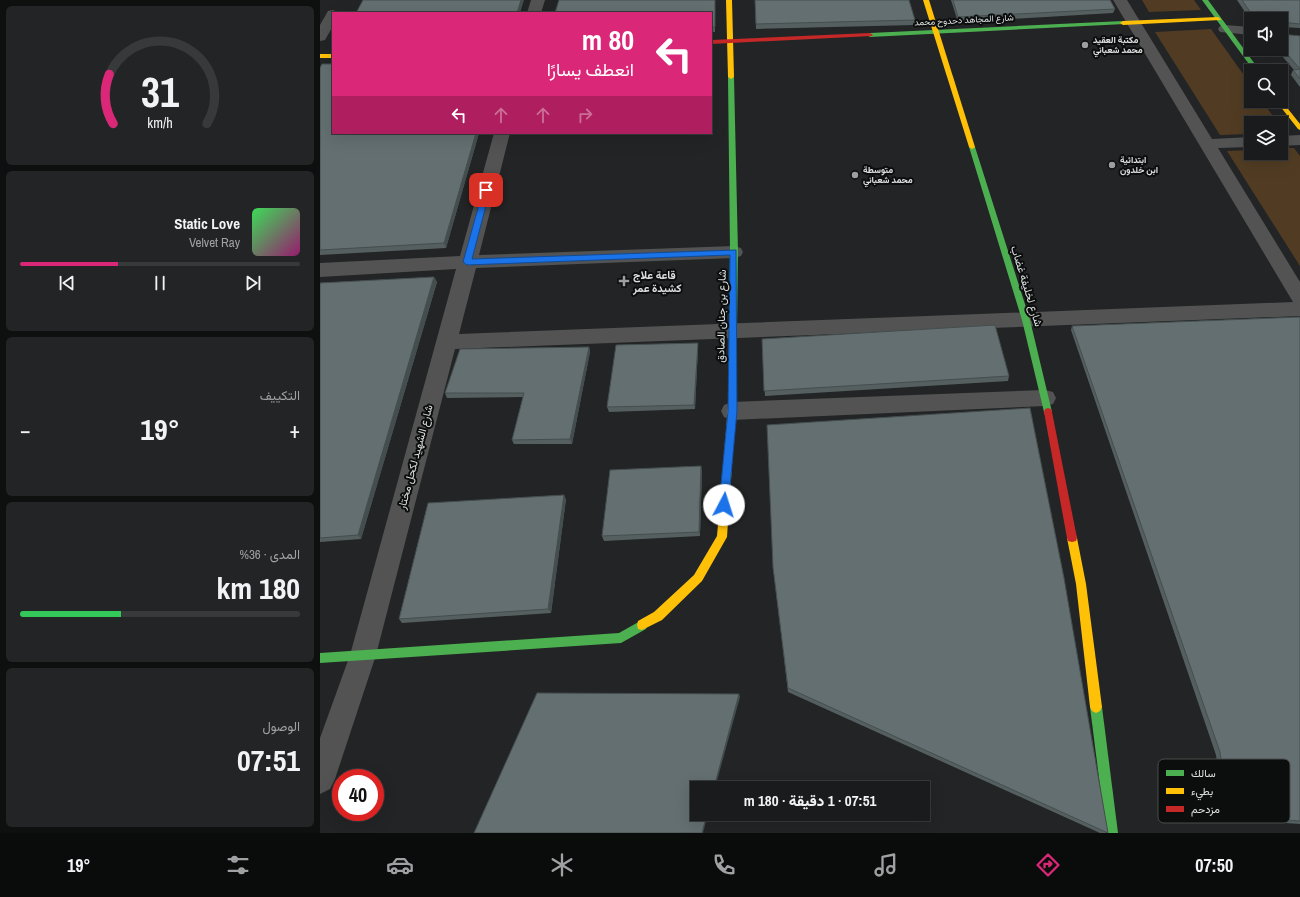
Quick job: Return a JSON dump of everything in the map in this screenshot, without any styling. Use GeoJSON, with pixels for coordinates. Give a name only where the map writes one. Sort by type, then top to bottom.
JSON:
{"type":"FeatureCollection","features":[{"type":"Feature","properties":{"kind":"street"},"geometry":{"type":"LineString","coordinates":[[334,12],[341,0]]}},
{"type":"Feature","properties":{"kind":"street"},"geometry":{"type":"LineString","coordinates":[[534,12],[538,0]]}},
{"type":"Feature","properties":{"kind":"street","name":"شارع بن جنان الصادق"},"geometry":{"type":"LineString","coordinates":[[363,655],[621,638],[658,616],[698,578],[722,537],[732,411],[734,252],[729,0]]}},
{"type":"Feature","properties":{"kind":"street","name":"شارع لخليفة غضاب"},"geometry":{"type":"LineString","coordinates":[[926,0],[1026,320],[1045,398],[1081,584],[1112,833]]}},
{"type":"Feature","properties":{"kind":"street"},"geometry":{"type":"LineString","coordinates":[[1120,0],[1300,298]]}},
{"type":"Feature","properties":{"kind":"street"},"geometry":{"type":"LineString","coordinates":[[1205,0],[1221,24],[1252,64]]}},
{"type":"Feature","properties":{"kind":"street"},"geometry":{"type":"LineString","coordinates":[[320,36],[332,16]]}},
{"type":"Feature","properties":{"kind":"street","name":"شارع المجاهد دحدوح محمد"},"geometry":{"type":"LineString","coordinates":[[712,42],[1133,22],[1221,24]]}},
{"type":"Feature","properties":{"kind":"street"},"geometry":{"type":"LineString","coordinates":[[1221,24],[1244,30]]}},
{"type":"Feature","properties":{"kind":"street"},"geometry":{"type":"LineString","coordinates":[[320,56],[332,56]]}},
{"type":"Feature","properties":{"kind":"street"},"geometry":{"type":"LineString","coordinates":[[1285,108],[1300,128]]}},
{"type":"Feature","properties":{"kind":"street","name":"شارع الشهيد لكحل مختار"},"geometry":{"type":"LineString","coordinates":[[320,779],[363,655],[502,134]]}},
{"type":"Feature","properties":{"kind":"street"},"geometry":{"type":"LineString","coordinates":[[1288,141],[1300,140]]}},
{"type":"Feature","properties":{"kind":"street"},"geometry":{"type":"LineString","coordinates":[[1207,144],[1244,142]]}},
{"type":"Feature","properties":{"kind":"street"},"geometry":{"type":"LineString","coordinates":[[320,270],[467,262],[734,252]]}},
{"type":"Feature","properties":{"kind":"street"},"geometry":{"type":"LineString","coordinates":[[446,342],[1300,309]]}},
{"type":"Feature","properties":{"kind":"street"},"geometry":{"type":"LineString","coordinates":[[732,411],[1045,398]]}},
{"type":"Feature","properties":{"kind":"street"},"geometry":{"type":"LineString","coordinates":[[320,658],[363,655]]}},
{"type":"Feature","properties":{"kind":"shaded area"},"geometry":{"type":"Polygon","coordinates":[[[1142,0],[1194,0],[1201,10],[1149,12],[1142,0]]]}},
{"type":"Feature","properties":{"kind":"shaded area"},"geometry":{"type":"Polygon","coordinates":[[[1211,29],[1244,75],[1244,108],[1267,108],[1273,116],[1244,116],[1244,134],[1220,135],[1155,32],[1211,29]]]}},
{"type":"Feature","properties":{"kind":"shaded area"},"geometry":{"type":"Polygon","coordinates":[[[1288,148],[1294,148],[1300,156],[1300,266],[1227,151],[1244,150],[1244,160],[1288,160],[1288,148]]]}},
{"type":"Feature","properties":{"kind":"building"},"geometry":{"type":"Polygon","coordinates":[[[363,0],[521,0],[517,12],[357,12],[363,0]]]}},
{"type":"Feature","properties":{"kind":"building"},"geometry":{"type":"Polygon","coordinates":[[[559,0],[715,0],[715,27],[712,27],[712,12],[555,12],[559,0]]]}},
{"type":"Feature","properties":{"kind":"building"},"geometry":{"type":"Polygon","coordinates":[[[755,0],[909,0],[915,20],[756,24],[755,0]]]}},
{"type":"Feature","properties":{"kind":"building"},"geometry":{"type":"Polygon","coordinates":[[[953,0],[1110,0],[1115,9],[958,17],[953,0]]]}},
{"type":"Feature","properties":{"kind":"building"},"geometry":{"type":"Polygon","coordinates":[[[1242,0],[1300,0],[1300,24],[1288,23],[1288,12],[1250,12],[1242,0]]]}},
{"type":"Feature","properties":{"kind":"building"},"geometry":{"type":"Polygon","coordinates":[[[1288,35],[1300,36],[1300,69],[1288,55],[1288,35]]]}},
{"type":"Feature","properties":{"kind":"building"},"geometry":{"type":"Polygon","coordinates":[[[322,64],[332,64],[332,134],[476,134],[444,243],[320,250],[320,68],[322,64]]]}},
{"type":"Feature","properties":{"kind":"building"},"geometry":{"type":"Polygon","coordinates":[[[1300,69],[1300,79],[1293,70],[1300,69]]]}},
{"type":"Feature","properties":{"kind":"building"},"geometry":{"type":"Polygon","coordinates":[[[434,277],[358,535],[320,538],[320,283],[434,277]]]}},
{"type":"Feature","properties":{"kind":"building"},"geometry":{"type":"Polygon","coordinates":[[[1300,317],[1300,821],[1290,820],[1290,759],[1221,759],[1220,752],[1072,326],[1300,317]]]}},
{"type":"Feature","properties":{"kind":"building"},"geometry":{"type":"Polygon","coordinates":[[[995,325],[1009,376],[764,391],[762,339],[995,325]]]}},
{"type":"Feature","properties":{"kind":"building"},"geometry":{"type":"Polygon","coordinates":[[[698,343],[694,405],[607,407],[616,345],[698,343]]]}},
{"type":"Feature","properties":{"kind":"building"},"geometry":{"type":"Polygon","coordinates":[[[589,347],[570,439],[512,440],[524,393],[445,393],[460,349],[589,347]]]}},
{"type":"Feature","properties":{"kind":"building"},"geometry":{"type":"Polygon","coordinates":[[[1030,408],[1064,578],[1108,833],[788,688],[773,567],[767,425],[1030,408]]]}},
{"type":"Feature","properties":{"kind":"building"},"geometry":{"type":"Polygon","coordinates":[[[701,466],[699,532],[602,536],[610,470],[701,466]]]}},
{"type":"Feature","properties":{"kind":"building"},"geometry":{"type":"Polygon","coordinates":[[[564,495],[548,609],[399,619],[428,503],[564,495]]]}},
{"type":"Feature","properties":{"kind":"building"},"geometry":{"type":"Polygon","coordinates":[[[537,693],[739,694],[716,781],[690,781],[690,821],[705,821],[702,833],[474,833],[537,693]]]}},
{"type":"Feature","properties":{"kind":"traffic: fast"},"geometry":{"type":"LineString","coordinates":[[1205,0],[1252,64]]}},
{"type":"Feature","properties":{"kind":"traffic: fast"},"geometry":{"type":"LineString","coordinates":[[870,35],[1123,23]]}},
{"type":"Feature","properties":{"kind":"traffic: fast"},"geometry":{"type":"LineString","coordinates":[[731,77],[734,252],[732,407]]}},
{"type":"Feature","properties":{"kind":"traffic: fast"},"geometry":{"type":"LineString","coordinates":[[972,147],[1026,320],[1048,412]]}},
{"type":"Feature","properties":{"kind":"traffic: fast"},"geometry":{"type":"LineString","coordinates":[[320,658],[621,638],[642,625]]}},
{"type":"Feature","properties":{"kind":"traffic: fast"},"geometry":{"type":"LineString","coordinates":[[1096,707],[1112,833]]}},
{"type":"Feature","properties":{"kind":"traffic: slow"},"geometry":{"type":"LineString","coordinates":[[729,0],[731,77]]}},
{"type":"Feature","properties":{"kind":"traffic: slow"},"geometry":{"type":"LineString","coordinates":[[926,0],[972,147]]}},
{"type":"Feature","properties":{"kind":"traffic: slow"},"geometry":{"type":"LineString","coordinates":[[1123,23],[1218,19]]}},
{"type":"Feature","properties":{"kind":"traffic: slow"},"geometry":{"type":"LineString","coordinates":[[320,56],[332,56]]}},
{"type":"Feature","properties":{"kind":"traffic: slow"},"geometry":{"type":"LineString","coordinates":[[1284,108],[1300,128]]}},
{"type":"Feature","properties":{"kind":"traffic: slow"},"geometry":{"type":"LineString","coordinates":[[642,625],[658,616],[698,578],[722,537],[732,407]]}},
{"type":"Feature","properties":{"kind":"traffic: slow"},"geometry":{"type":"LineString","coordinates":[[1072,538],[1081,584],[1096,707]]}},
{"type":"Feature","properties":{"kind":"traffic: jam"},"geometry":{"type":"LineString","coordinates":[[712,42],[870,35]]}},
{"type":"Feature","properties":{"kind":"traffic: jam"},"geometry":{"type":"LineString","coordinates":[[1048,412],[1072,538]]}},
{"type":"Feature","properties":{"kind":"place","name":"مكتبة العقيد محمد شعباني"},"geometry":{"type":"Point","coordinates":[1085,45]}},
{"type":"Feature","properties":{"kind":"place","name":"ابتدائية ابن خلدون"},"geometry":{"type":"Point","coordinates":[1112,165]}},
{"type":"Feature","properties":{"kind":"place","name":"متوسطة محمد شعباني"},"geometry":{"type":"Point","coordinates":[855,175]}},
{"type":"Feature","properties":{"kind":"place","name":"قاعة علاج كشيدة عمر"},"geometry":{"type":"Point","coordinates":[624,281]}},
{"type":"Feature","properties":{"kind":"route"},"geometry":{"type":"LineString","coordinates":[[486,190],[467,262],[734,252],[732,411],[724,505]]}}]}
